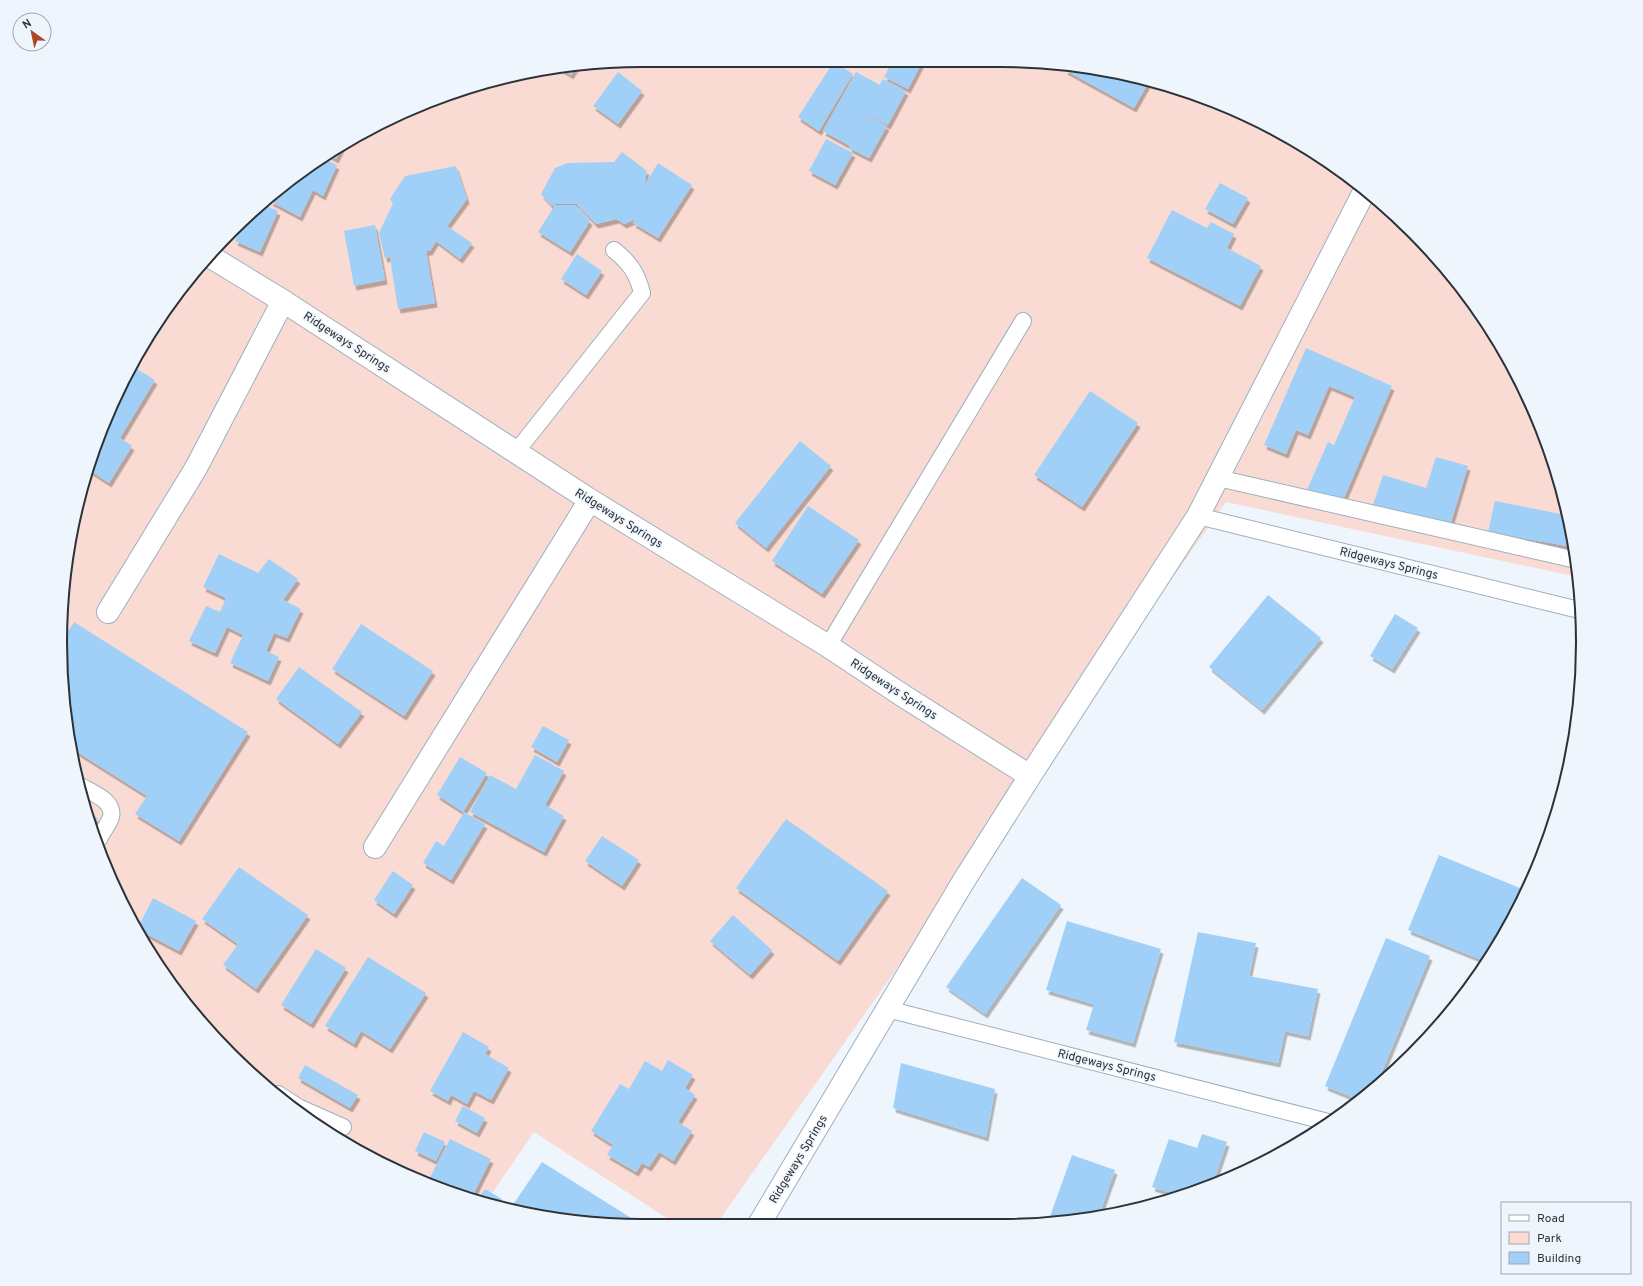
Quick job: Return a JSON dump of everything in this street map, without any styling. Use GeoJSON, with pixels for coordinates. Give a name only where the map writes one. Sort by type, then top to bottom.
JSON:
{"type":"FeatureCollection","features":[{"type":"Feature","properties":{"kind":"street","name":"Ridgeways Springs"},"geometry":{"type":"LineString","coordinates":[[762,1219],[963,882],[1198,516],[1362,195]]}},
{"type":"Feature","properties":{"kind":"street","name":"Ridgeways Springs"},"geometry":{"type":"LineString","coordinates":[[214,259],[283,300],[590,500],[828,646],[905,697],[1030,776]]}},
{"type":"Feature","properties":{"kind":"street"},"geometry":{"type":"LineString","coordinates":[[108,612],[196,468],[283,300]]}},
{"type":"Feature","properties":{"kind":"street"},"geometry":{"type":"LineString","coordinates":[[375,847],[590,500]]}},
{"type":"Feature","properties":{"kind":"lane"},"geometry":{"type":"LineString","coordinates":[[516,452],[642,293],[629,262],[614,250]]}},
{"type":"Feature","properties":{"kind":"lane"},"geometry":{"type":"LineString","coordinates":[[828,646],[1023,321]]}},
{"type":"Feature","properties":{"kind":"lane"},"geometry":{"type":"LineString","coordinates":[[1218,478],[1569,559]]}},
{"type":"Feature","properties":{"kind":"lane","name":"Ridgeways Springs"},"geometry":{"type":"LineString","coordinates":[[1198,516],[1575,609]]}},
{"type":"Feature","properties":{"kind":"lane"},"geometry":{"type":"LineString","coordinates":[[86,790],[106,802],[111,808],[111,817],[101,836]]}},
{"type":"Feature","properties":{"kind":"lane","name":"Ridgeways Springs"},"geometry":{"type":"LineString","coordinates":[[887,1009],[1322,1120]]}},
{"type":"Feature","properties":{"kind":"lane"},"geometry":{"type":"LineString","coordinates":[[312,1114],[343,1127]]}},
{"type":"Feature","properties":{"kind":"green space"},"geometry":{"type":"Polygon","coordinates":[[[1000,67],[1038,68],[1112,78],[1185,98],[1255,126],[1320,164],[1351,186],[1380,210],[1433,263],[1457,292],[1499,355],[1517,388],[1545,458],[1556,494],[1565,531],[1572,576],[1226,502],[720,1219],[668,1219],[534,1132],[489,1197],[458,1188],[388,1160],[323,1122],[292,1100],[263,1076],[210,1023],[186,994],[144,931],[126,898],[111,863],[87,792],[78,755],[68,681],[68,605],[78,531],[98,458],[126,388],[164,323],[186,292],[210,263],[263,210],[292,186],[355,144],[388,126],[458,98],[494,87],[531,78],[605,68],[1000,67]]]}},
{"type":"Feature","properties":{"kind":"building"},"geometry":{"type":"Polygon","coordinates":[[[830,67],[842,67],[853,74],[819,131],[798,117],[830,67]]]}},
{"type":"Feature","properties":{"kind":"building"},"geometry":{"type":"Polygon","coordinates":[[[889,67],[919,67],[908,89],[884,77],[889,67]]]}},
{"type":"Feature","properties":{"kind":"building"},"geometry":{"type":"Polygon","coordinates":[[[573,71],[571,75],[567,72],[573,71]]]}},
{"type":"Feature","properties":{"kind":"building"},"geometry":{"type":"Polygon","coordinates":[[[1067,71],[1112,78],[1146,86],[1134,108],[1067,71]]]}},
{"type":"Feature","properties":{"kind":"building"},"geometry":{"type":"Polygon","coordinates":[[[618,72],[642,91],[618,124],[593,106],[618,72]]]}},
{"type":"Feature","properties":{"kind":"building"},"geometry":{"type":"Polygon","coordinates":[[[856,72],[880,85],[883,79],[906,91],[888,125],[867,114],[850,146],[823,131],[856,72]]]}},
{"type":"Feature","properties":{"kind":"building"},"geometry":{"type":"Polygon","coordinates":[[[867,115],[887,126],[869,158],[849,148],[867,115]]]}},
{"type":"Feature","properties":{"kind":"building"},"geometry":{"type":"Polygon","coordinates":[[[826,139],[853,153],[835,185],[809,171],[826,139]]]}},
{"type":"Feature","properties":{"kind":"building"},"geometry":{"type":"Polygon","coordinates":[[[622,152],[647,171],[644,186],[658,163],[692,185],[658,238],[633,223],[636,219],[624,224],[617,219],[596,224],[577,205],[578,204],[555,204],[552,206],[541,194],[555,168],[568,163],[614,162],[622,152]]]}},
{"type":"Feature","properties":{"kind":"building"},"geometry":{"type":"Polygon","coordinates":[[[328,161],[337,165],[323,196],[313,190],[300,217],[272,202],[292,186],[328,161]]]}},
{"type":"Feature","properties":{"kind":"building"},"geometry":{"type":"Polygon","coordinates":[[[456,166],[467,199],[447,226],[472,243],[460,259],[436,241],[430,251],[426,251],[435,303],[398,309],[390,258],[420,253],[385,258],[379,233],[393,203],[390,199],[405,176],[456,166]]]}},
{"type":"Feature","properties":{"kind":"building"},"geometry":{"type":"Polygon","coordinates":[[[1220,183],[1248,198],[1233,224],[1205,209],[1220,183]]]}},
{"type":"Feature","properties":{"kind":"building"},"geometry":{"type":"Polygon","coordinates":[[[555,205],[575,205],[590,221],[570,252],[538,232],[555,205]]]}},
{"type":"Feature","properties":{"kind":"building"},"geometry":{"type":"Polygon","coordinates":[[[267,206],[278,211],[260,252],[235,241],[239,234],[267,206]]]}},
{"type":"Feature","properties":{"kind":"building"},"geometry":{"type":"Polygon","coordinates":[[[1172,210],[1207,228],[1211,222],[1234,234],[1227,248],[1261,266],[1240,306],[1147,258],[1172,210]]]}},
{"type":"Feature","properties":{"kind":"building"},"geometry":{"type":"Polygon","coordinates":[[[375,225],[385,280],[354,286],[344,231],[375,225]]]}},
{"type":"Feature","properties":{"kind":"building"},"geometry":{"type":"Polygon","coordinates":[[[577,254],[602,271],[586,295],[561,279],[577,254]]]}},
{"type":"Feature","properties":{"kind":"building"},"geometry":{"type":"Polygon","coordinates":[[[1306,348],[1392,386],[1341,505],[1307,490],[1328,442],[1334,445],[1355,397],[1329,386],[1308,435],[1296,430],[1286,454],[1264,445],[1306,348]]]}},
{"type":"Feature","properties":{"kind":"building"},"geometry":{"type":"Polygon","coordinates":[[[137,369],[155,380],[120,438],[132,446],[109,483],[93,473],[111,423],[126,388],[137,369]]]}},
{"type":"Feature","properties":{"kind":"building"},"geometry":{"type":"Polygon","coordinates":[[[1090,391],[1138,423],[1082,507],[1034,475],[1090,391]]]}},
{"type":"Feature","properties":{"kind":"building"},"geometry":{"type":"Polygon","coordinates":[[[800,441],[831,466],[766,548],[735,523],[800,441]]]}},
{"type":"Feature","properties":{"kind":"building"},"geometry":{"type":"Polygon","coordinates":[[[1436,457],[1468,466],[1449,529],[1373,505],[1383,475],[1426,488],[1436,457]]]}},
{"type":"Feature","properties":{"kind":"building"},"geometry":{"type":"Polygon","coordinates":[[[1495,501],[1561,514],[1567,546],[1488,532],[1495,501]]]}},
{"type":"Feature","properties":{"kind":"building"},"geometry":{"type":"Polygon","coordinates":[[[808,506],[859,540],[822,594],[772,561],[808,506]]]}},
{"type":"Feature","properties":{"kind":"building"},"geometry":{"type":"Polygon","coordinates":[[[219,554],[258,573],[269,559],[298,579],[283,600],[301,609],[287,638],[274,633],[266,651],[279,657],[268,681],[230,663],[243,635],[227,627],[215,653],[189,641],[206,606],[220,612],[226,598],[203,587],[219,554]]]}},
{"type":"Feature","properties":{"kind":"building"},"geometry":{"type":"Polygon","coordinates":[[[1268,595],[1321,638],[1262,710],[1209,667],[1268,595]]]}},
{"type":"Feature","properties":{"kind":"building"},"geometry":{"type":"Polygon","coordinates":[[[1395,614],[1418,628],[1392,669],[1370,656],[1395,614]]]}},
{"type":"Feature","properties":{"kind":"building"},"geometry":{"type":"Polygon","coordinates":[[[74,622],[248,732],[179,841],[135,814],[147,796],[78,752],[68,681],[67,633],[74,622]]]}},
{"type":"Feature","properties":{"kind":"building"},"geometry":{"type":"Polygon","coordinates":[[[361,624],[433,671],[404,716],[332,669],[361,624]]]}},
{"type":"Feature","properties":{"kind":"building"},"geometry":{"type":"Polygon","coordinates":[[[299,667],[362,712],[338,744],[276,699],[299,667]]]}},
{"type":"Feature","properties":{"kind":"building"},"geometry":{"type":"Polygon","coordinates":[[[543,726],[569,740],[557,762],[531,747],[543,726]]]}},
{"type":"Feature","properties":{"kind":"building"},"geometry":{"type":"Polygon","coordinates":[[[535,755],[564,771],[545,805],[564,816],[544,852],[470,812],[490,775],[516,789],[535,755]]]}},
{"type":"Feature","properties":{"kind":"building"},"geometry":{"type":"Polygon","coordinates":[[[460,757],[487,773],[463,812],[437,795],[460,757]]]}},
{"type":"Feature","properties":{"kind":"building"},"geometry":{"type":"Polygon","coordinates":[[[464,812],[485,824],[451,880],[423,863],[436,841],[444,846],[464,812]]]}},
{"type":"Feature","properties":{"kind":"building"},"geometry":{"type":"Polygon","coordinates":[[[786,819],[888,891],[838,961],[736,888],[786,819]]]}},
{"type":"Feature","properties":{"kind":"building"},"geometry":{"type":"Polygon","coordinates":[[[602,836],[639,860],[622,886],[585,861],[602,836]]]}},
{"type":"Feature","properties":{"kind":"building"},"geometry":{"type":"Polygon","coordinates":[[[1439,855],[1521,889],[1499,931],[1481,959],[1408,930],[1439,855]]]}},
{"type":"Feature","properties":{"kind":"building"},"geometry":{"type":"Polygon","coordinates":[[[239,867],[308,915],[256,989],[223,965],[238,944],[202,919],[239,867]]]}},
{"type":"Feature","properties":{"kind":"building"},"geometry":{"type":"Polygon","coordinates":[[[393,871],[413,885],[394,914],[374,900],[393,871]]]}},
{"type":"Feature","properties":{"kind":"building"},"geometry":{"type":"Polygon","coordinates":[[[1022,878],[1061,905],[985,1014],[946,987],[1022,878]]]}},
{"type":"Feature","properties":{"kind":"building"},"geometry":{"type":"Polygon","coordinates":[[[153,898],[196,921],[179,951],[146,933],[140,923],[153,898]]]}},
{"type":"Feature","properties":{"kind":"building"},"geometry":{"type":"Polygon","coordinates":[[[733,915],[772,950],[750,975],[710,941],[733,915]]]}},
{"type":"Feature","properties":{"kind":"building"},"geometry":{"type":"Polygon","coordinates":[[[1067,921],[1161,949],[1133,1043],[1086,1030],[1094,1004],[1046,990],[1067,921]]]}},
{"type":"Feature","properties":{"kind":"building"},"geometry":{"type":"Polygon","coordinates":[[[1198,932],[1256,943],[1249,976],[1318,989],[1308,1036],[1285,1031],[1278,1063],[1174,1042],[1198,932]]]}},
{"type":"Feature","properties":{"kind":"building"},"geometry":{"type":"Polygon","coordinates":[[[1386,938],[1430,956],[1380,1076],[1354,1098],[1325,1086],[1386,938]]]}},
{"type":"Feature","properties":{"kind":"building"},"geometry":{"type":"Polygon","coordinates":[[[316,949],[346,968],[311,1024],[281,1005],[316,949]]]}},
{"type":"Feature","properties":{"kind":"building"},"geometry":{"type":"Polygon","coordinates":[[[368,957],[426,993],[390,1049],[361,1031],[354,1044],[325,1026],[368,957]]]}},
{"type":"Feature","properties":{"kind":"building"},"geometry":{"type":"Polygon","coordinates":[[[463,1032],[489,1047],[485,1054],[509,1068],[491,1100],[474,1091],[467,1104],[451,1095],[448,1101],[430,1091],[463,1032]]]}},
{"type":"Feature","properties":{"kind":"building"},"geometry":{"type":"Polygon","coordinates":[[[668,1060],[693,1075],[685,1088],[695,1095],[678,1122],[692,1131],[673,1161],[659,1152],[649,1167],[642,1163],[636,1172],[607,1155],[613,1145],[591,1131],[620,1084],[629,1089],[645,1061],[662,1071],[668,1060]]]}},
{"type":"Feature","properties":{"kind":"building"},"geometry":{"type":"Polygon","coordinates":[[[901,1063],[995,1089],[986,1137],[893,1108],[901,1063]]]}},
{"type":"Feature","properties":{"kind":"building"},"geometry":{"type":"Polygon","coordinates":[[[305,1065],[358,1095],[350,1108],[298,1078],[305,1065]]]}},
{"type":"Feature","properties":{"kind":"building"},"geometry":{"type":"Polygon","coordinates":[[[463,1106],[485,1118],[477,1133],[455,1121],[463,1106]]]}},
{"type":"Feature","properties":{"kind":"building"},"geometry":{"type":"Polygon","coordinates":[[[424,1132],[445,1142],[436,1161],[415,1151],[424,1132]]]}},
{"type":"Feature","properties":{"kind":"building"},"geometry":{"type":"Polygon","coordinates":[[[1202,1134],[1227,1142],[1215,1177],[1170,1192],[1152,1187],[1169,1139],[1197,1148],[1202,1134]]]}},
{"type":"Feature","properties":{"kind":"building"},"geometry":{"type":"Polygon","coordinates":[[[450,1139],[491,1159],[474,1193],[430,1178],[450,1139]]]}},
{"type":"Feature","properties":{"kind":"building"},"geometry":{"type":"Polygon","coordinates":[[[1072,1155],[1115,1170],[1101,1210],[1050,1217],[1072,1155]]]}},
{"type":"Feature","properties":{"kind":"building"},"geometry":{"type":"Polygon","coordinates":[[[542,1162],[632,1219],[605,1218],[568,1214],[514,1204],[542,1162]]]}},
{"type":"Feature","properties":{"kind":"building"},"geometry":{"type":"Polygon","coordinates":[[[485,1189],[502,1199],[501,1201],[481,1195],[485,1189]]]}}]}
